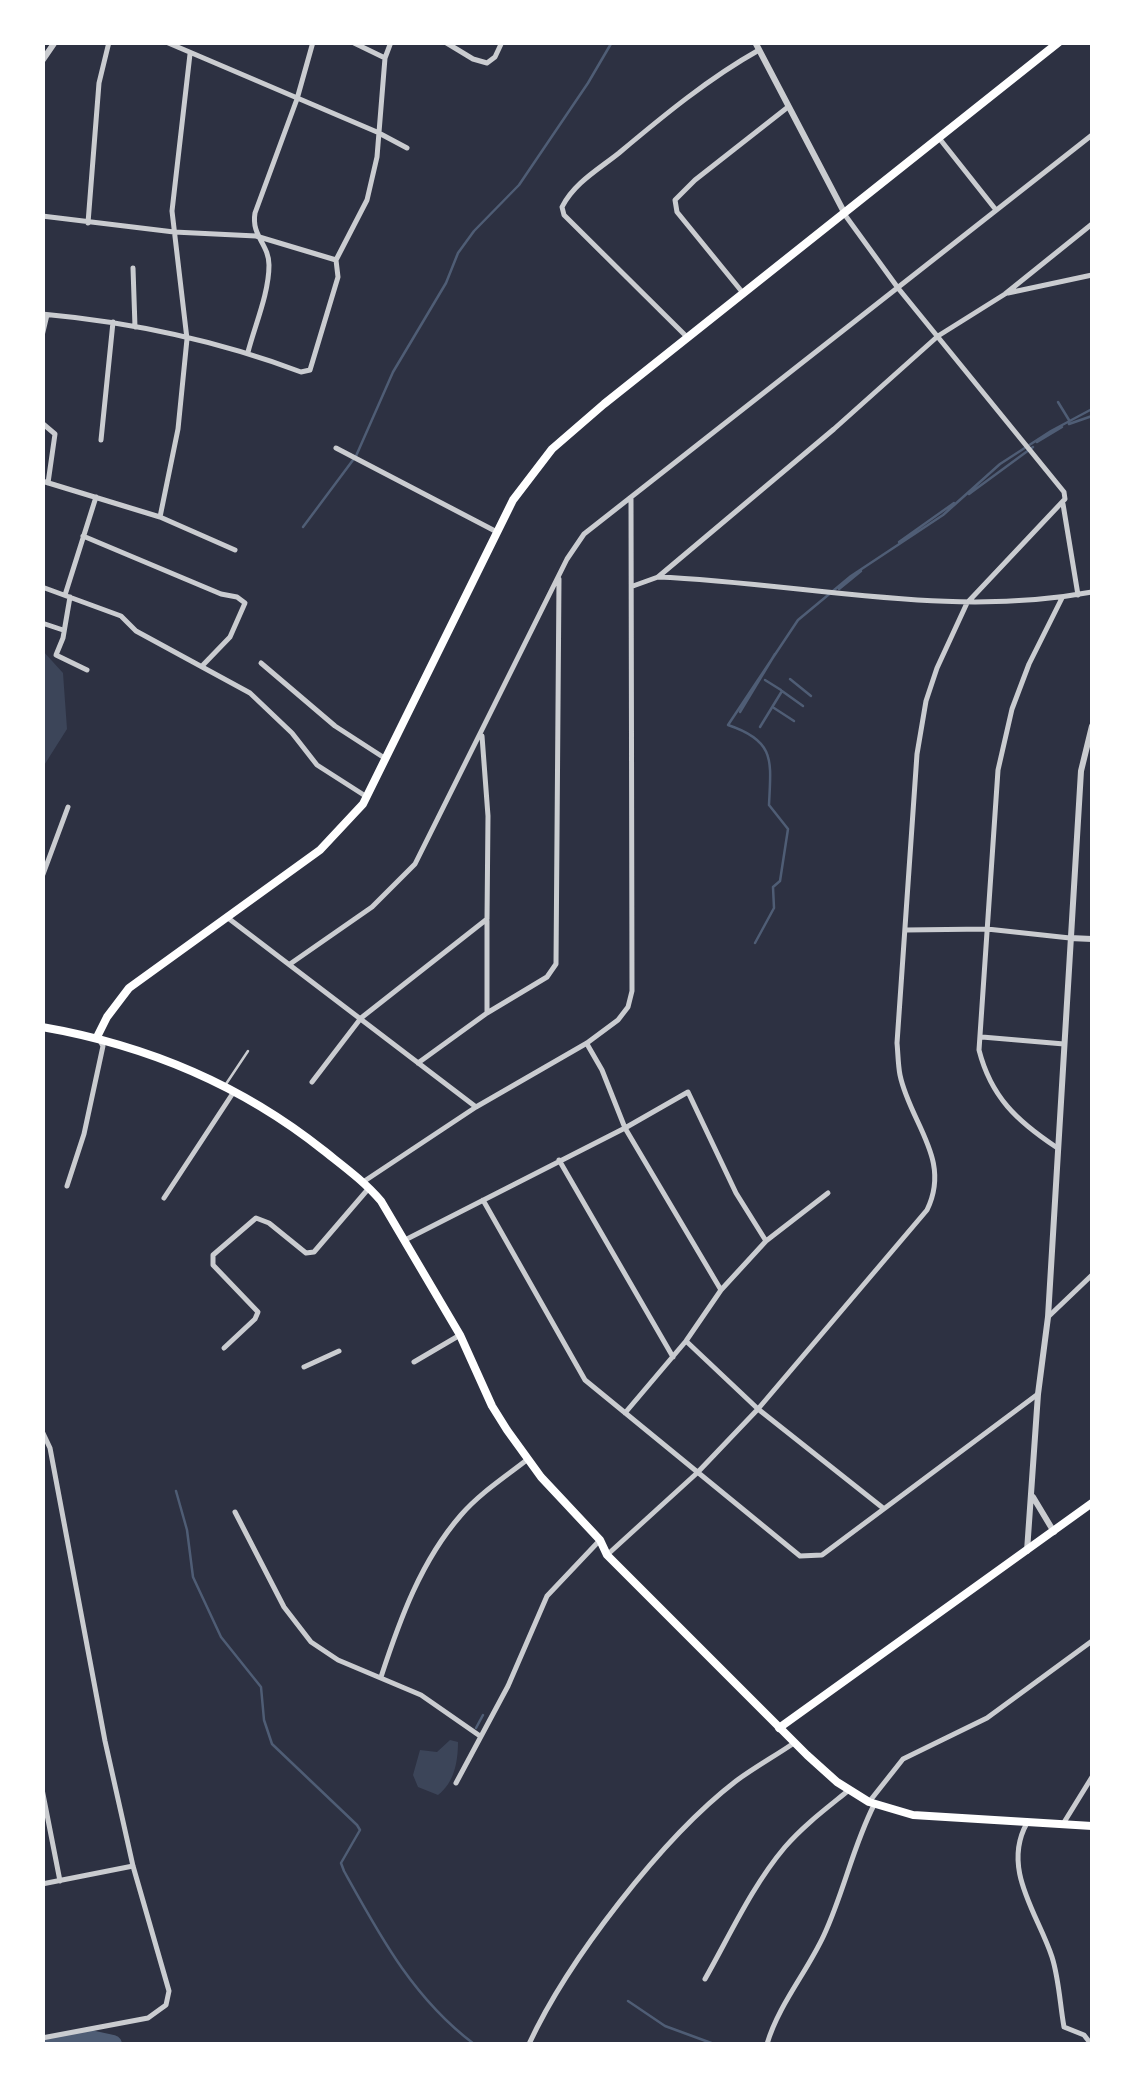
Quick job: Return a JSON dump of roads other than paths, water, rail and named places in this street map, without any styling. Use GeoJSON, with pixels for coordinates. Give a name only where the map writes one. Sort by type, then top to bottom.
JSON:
{"type":"FeatureCollection","features":[{"type":"Feature","properties":{"kind":"main road"},"geometry":{"type":"LineString","coordinates":[[97,1036],[129,988],[320,850],[367,797],[497,532],[523,484],[552,450],[1059,42]]}},
{"type":"Feature","properties":{"kind":"main road"},"geometry":{"type":"LineString","coordinates":[[42,1027],[97,1036],[167,1060],[230,1088],[306,1137],[366,1185],[381,1201],[460,1336],[492,1406],[528,1459],[600,1540],[607,1556],[794,1743],[848,1790],[872,1803],[913,1815],[1092,1826]]}},
{"type":"Feature","properties":{"kind":"main road"},"geometry":{"type":"LineString","coordinates":[[779,1728],[1092,1503]]}},
{"type":"Feature","properties":{"kind":"street"},"geometry":{"type":"LineString","coordinates":[[42,61],[55,42]]}},
{"type":"Feature","properties":{"kind":"street"},"geometry":{"type":"LineString","coordinates":[[88,224],[99,83],[109,42]]}},
{"type":"Feature","properties":{"kind":"street"},"geometry":{"type":"LineString","coordinates":[[166,42],[407,148]]}},
{"type":"Feature","properties":{"kind":"street"},"geometry":{"type":"LineString","coordinates":[[248,352],[269,264],[267,248],[256,236],[255,213],[297,99],[313,42]]}},
{"type":"Feature","properties":{"kind":"street"},"geometry":{"type":"LineString","coordinates":[[352,42],[385,58]]}},
{"type":"Feature","properties":{"kind":"street"},"geometry":{"type":"LineString","coordinates":[[42,336],[45,314],[113,322],[248,352],[301,372],[310,370],[338,276],[336,260],[367,200],[377,156],[385,58],[390,42]]}},
{"type":"Feature","properties":{"kind":"street"},"geometry":{"type":"LineString","coordinates":[[445,42],[473,60],[487,63],[502,42]]}},
{"type":"Feature","properties":{"kind":"street"},"geometry":{"type":"LineString","coordinates":[[687,338],[564,215],[562,207],[576,188],[640,134],[757,46],[845,215],[898,288],[1064,492],[1078,595]]}},
{"type":"Feature","properties":{"kind":"street"},"geometry":{"type":"LineString","coordinates":[[160,517],[178,429],[187,339],[172,212],[190,54]]}},
{"type":"Feature","properties":{"kind":"street"},"geometry":{"type":"LineString","coordinates":[[743,294],[677,212],[675,200],[788,107]]}},
{"type":"Feature","properties":{"kind":"street"},"geometry":{"type":"LineString","coordinates":[[290,964],[372,907],[415,864],[559,575],[584,534],[1092,135]]}},
{"type":"Feature","properties":{"kind":"street"},"geometry":{"type":"LineString","coordinates":[[938,137],[996,210]]}},
{"type":"Feature","properties":{"kind":"street"},"geometry":{"type":"LineString","coordinates":[[42,216],[88,224],[256,236],[336,260]]}},
{"type":"Feature","properties":{"kind":"street"},"geometry":{"type":"LineString","coordinates":[[633,586],[658,577],[834,430],[938,336],[1005,294],[1092,224]]}},
{"type":"Feature","properties":{"kind":"street"},"geometry":{"type":"LineString","coordinates":[[133,268],[135,327]]}},
{"type":"Feature","properties":{"kind":"street"},"geometry":{"type":"LineString","coordinates":[[1005,294],[1092,274]]}},
{"type":"Feature","properties":{"kind":"street"},"geometry":{"type":"LineString","coordinates":[[101,440],[113,322]]}},
{"type":"Feature","properties":{"kind":"street"},"geometry":{"type":"LineString","coordinates":[[42,423],[55,434],[45,482],[160,517],[235,550]]}},
{"type":"Feature","properties":{"kind":"street"},"geometry":{"type":"LineString","coordinates":[[336,448],[497,532]]}},
{"type":"Feature","properties":{"kind":"street"},"geometry":{"type":"LineString","coordinates":[[224,1348],[258,1312],[213,1265],[213,1255],[256,1218],[270,1223],[306,1253],[314,1252],[366,1185],[476,1107],[587,1043],[618,1020],[628,1007],[632,991],[631,497]]}},
{"type":"Feature","properties":{"kind":"street"},"geometry":{"type":"LineString","coordinates":[[87,670],[56,656],[82,536],[96,498]]}},
{"type":"Feature","properties":{"kind":"street"},"geometry":{"type":"LineString","coordinates":[[607,1556],[758,1409],[927,1210],[933,1198],[936,1184],[932,1154],[900,1074],[897,1043],[916,754],[937,668],[967,603],[1063,504]]}},
{"type":"Feature","properties":{"kind":"street"},"geometry":{"type":"LineString","coordinates":[[82,536],[245,603],[230,637],[203,665]]}},
{"type":"Feature","properties":{"kind":"street"},"geometry":{"type":"LineString","coordinates":[[418,1063],[487,1012],[547,978],[558,953],[559,575]]}},
{"type":"Feature","properties":{"kind":"street"},"geometry":{"type":"LineString","coordinates":[[658,577],[866,598],[967,603],[1062,598],[1092,592]]}},
{"type":"Feature","properties":{"kind":"street"},"geometry":{"type":"LineString","coordinates":[[42,588],[120,616],[136,631],[250,694],[292,733],[318,765],[367,797]]}},
{"type":"Feature","properties":{"kind":"street"},"geometry":{"type":"LineString","coordinates":[[1056,1147],[998,1098],[986,1077],[980,1050],[998,770],[1029,664],[1062,598]]}},
{"type":"Feature","properties":{"kind":"street"},"geometry":{"type":"LineString","coordinates":[[42,623],[63,630]]}},
{"type":"Feature","properties":{"kind":"street"},"geometry":{"type":"LineString","coordinates":[[261,663],[335,726],[386,759]]}},
{"type":"Feature","properties":{"kind":"street"},"geometry":{"type":"LineString","coordinates":[[1027,1551],[1038,1394],[1048,1317],[1081,771],[1092,726]]}},
{"type":"Feature","properties":{"kind":"street"},"geometry":{"type":"LineString","coordinates":[[482,733],[488,816],[487,1012]]}},
{"type":"Feature","properties":{"kind":"street"},"geometry":{"type":"LineString","coordinates":[[42,877],[68,807]]}},
{"type":"Feature","properties":{"kind":"street"},"geometry":{"type":"LineString","coordinates":[[228,918],[476,1107]]}},
{"type":"Feature","properties":{"kind":"street"},"geometry":{"type":"LineString","coordinates":[[312,1082],[361,1018],[487,919]]}},
{"type":"Feature","properties":{"kind":"street"},"geometry":{"type":"LineString","coordinates":[[906,930],[987,929],[1092,940]]}},
{"type":"Feature","properties":{"kind":"street"},"geometry":{"type":"LineString","coordinates":[[67,1186],[84,1134],[104,1046],[97,1036]]}},
{"type":"Feature","properties":{"kind":"street"},"geometry":{"type":"LineString","coordinates":[[981,1036],[1064,1044]]}},
{"type":"Feature","properties":{"kind":"street"},"geometry":{"type":"LineString","coordinates":[[587,1043],[625,1128],[721,1290]]}},
{"type":"Feature","properties":{"kind":"street"},"geometry":{"type":"LineString","coordinates":[[164,1198],[230,1088]]}},
{"type":"Feature","properties":{"kind":"street"},"geometry":{"type":"LineString","coordinates":[[402,1241],[625,1128],[684,1092],[692,1094],[736,1194],[766,1241]]}},
{"type":"Feature","properties":{"kind":"street"},"geometry":{"type":"LineString","coordinates":[[560,1160],[672,1357]]}},
{"type":"Feature","properties":{"kind":"street"},"geometry":{"type":"LineString","coordinates":[[625,1413],[686,1341],[721,1290],[766,1241],[828,1193]]}},
{"type":"Feature","properties":{"kind":"street"},"geometry":{"type":"LineString","coordinates":[[483,1200],[578,1372],[800,1556],[822,1555],[1038,1394]]}},
{"type":"Feature","properties":{"kind":"street"},"geometry":{"type":"LineString","coordinates":[[1048,1317],[1092,1274]]}},
{"type":"Feature","properties":{"kind":"street"},"geometry":{"type":"LineString","coordinates":[[414,1362],[460,1336]]}},
{"type":"Feature","properties":{"kind":"street"},"geometry":{"type":"LineString","coordinates":[[686,1341],[758,1409],[883,1508]]}},
{"type":"Feature","properties":{"kind":"street"},"geometry":{"type":"LineString","coordinates":[[304,1367],[339,1351]]}},
{"type":"Feature","properties":{"kind":"street"},"geometry":{"type":"LineString","coordinates":[[42,1431],[50,1448],[105,1741],[133,1866],[169,1991],[166,2006],[148,2018],[42,2038]]}},
{"type":"Feature","properties":{"kind":"street"},"geometry":{"type":"LineString","coordinates":[[381,1677],[408,1599],[447,1532],[476,1500],[528,1459]]}},
{"type":"Feature","properties":{"kind":"street"},"geometry":{"type":"LineString","coordinates":[[1032,1496],[1054,1532]]}},
{"type":"Feature","properties":{"kind":"street"},"geometry":{"type":"LineString","coordinates":[[235,1512],[300,1630],[311,1642],[338,1660],[421,1695],[480,1736]]}},
{"type":"Feature","properties":{"kind":"street"},"geometry":{"type":"LineString","coordinates":[[456,1783],[508,1686],[547,1596],[600,1540]]}},
{"type":"Feature","properties":{"kind":"street"},"geometry":{"type":"LineString","coordinates":[[767,2044],[831,1920],[872,1803],[903,1758],[987,1718],[1092,1641]]}},
{"type":"Feature","properties":{"kind":"street"},"geometry":{"type":"LineString","coordinates":[[529,2044],[567,1979],[653,1863],[736,1781],[794,1743]]}},
{"type":"Feature","properties":{"kind":"street"},"geometry":{"type":"LineString","coordinates":[[1064,1824],[1092,1777]]}},
{"type":"Feature","properties":{"kind":"street"},"geometry":{"type":"LineString","coordinates":[[42,1789],[60,1881]]}},
{"type":"Feature","properties":{"kind":"street"},"geometry":{"type":"LineString","coordinates":[[706,1980],[758,1885],[782,1850],[848,1790]]}},
{"type":"Feature","properties":{"kind":"street"},"geometry":{"type":"LineString","coordinates":[[42,1819],[50,1827]]}},
{"type":"Feature","properties":{"kind":"street"},"geometry":{"type":"LineString","coordinates":[[1026,1823],[1018,1848],[1021,1884],[1052,1959],[1064,2028],[1084,2034],[1091,2044]]}},
{"type":"Feature","properties":{"kind":"street"},"geometry":{"type":"LineString","coordinates":[[42,1884],[133,1866]]}},
{"type":"Feature","properties":{"kind":"lane"},"geometry":{"type":"LineString","coordinates":[[230,1088],[248,1051]]}},
{"type":"Feature","properties":{"kind":"waterway"},"geometry":{"type":"LineString","coordinates":[[303,527],[356,456],[393,372],[446,283],[458,253],[519,185],[612,42]]}},
{"type":"Feature","properties":{"kind":"waterway"},"geometry":{"type":"LineString","coordinates":[[1058,402],[1069,420]]}},
{"type":"Feature","properties":{"kind":"waterway"},"geometry":{"type":"LineString","coordinates":[[755,943],[774,908],[773,887],[780,881],[788,829],[769,805],[770,765],[763,746],[744,731],[728,725],[798,620],[851,576],[943,515],[1000,464],[1092,409]]}},
{"type":"Feature","properties":{"kind":"waterway"},"geometry":{"type":"LineString","coordinates":[[1069,424],[1092,416]]}},
{"type":"Feature","properties":{"kind":"waterway"},"geometry":{"type":"LineString","coordinates":[[1037,442],[1062,427]]}},
{"type":"Feature","properties":{"kind":"waterway"},"geometry":{"type":"LineString","coordinates":[[969,494],[1033,447]]}},
{"type":"Feature","properties":{"kind":"waterway"},"geometry":{"type":"LineString","coordinates":[[899,542],[954,503]]}},
{"type":"Feature","properties":{"kind":"waterway"},"geometry":{"type":"LineString","coordinates":[[839,589],[861,571]]}},
{"type":"Feature","properties":{"kind":"waterway"},"geometry":{"type":"LineString","coordinates":[[740,712],[775,654]]}},
{"type":"Feature","properties":{"kind":"waterway"},"geometry":{"type":"LineString","coordinates":[[790,679],[811,696]]}},
{"type":"Feature","properties":{"kind":"waterway"},"geometry":{"type":"LineString","coordinates":[[765,680],[781,690]]}},
{"type":"Feature","properties":{"kind":"waterway"},"geometry":{"type":"LineString","coordinates":[[760,727],[782,691],[803,706]]}},
{"type":"Feature","properties":{"kind":"waterway"},"geometry":{"type":"LineString","coordinates":[[774,708],[794,721]]}},
{"type":"Feature","properties":{"kind":"waterway"},"geometry":{"type":"LineString","coordinates":[[176,1491],[187,1530],[193,1577],[221,1637],[261,1687],[264,1720],[272,1744],[357,1825],[360,1830],[341,1863],[344,1871],[416,1986],[474,2044]]}},
{"type":"Feature","properties":{"kind":"waterway"},"geometry":{"type":"LineString","coordinates":[[476,1728],[483,1715]]}},
{"type":"Feature","properties":{"kind":"waterway"},"geometry":{"type":"LineString","coordinates":[[628,2001],[665,2026],[714,2044]]}},
{"type":"Feature","properties":{"kind":"waterway"},"geometry":{"type":"LineString","coordinates":[[52,2044],[90,2039],[113,2044]]}}]}
